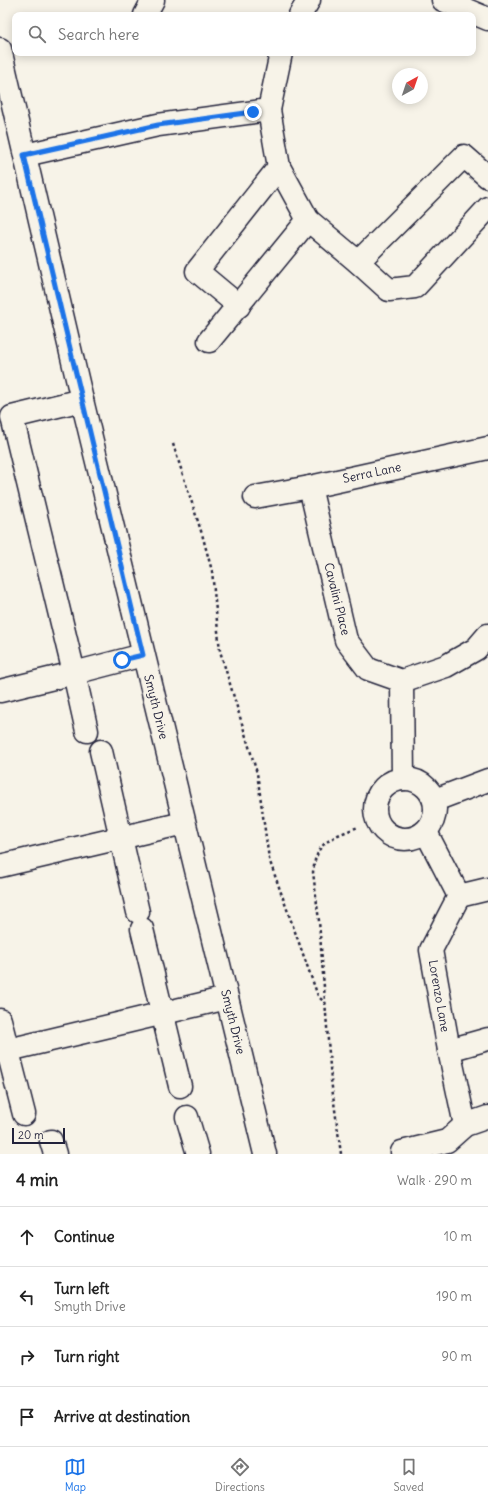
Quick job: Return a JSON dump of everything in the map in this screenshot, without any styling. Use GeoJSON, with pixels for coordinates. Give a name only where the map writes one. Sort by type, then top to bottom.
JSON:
{"type":"FeatureCollection","features":[{"type":"Feature","properties":{"kind":"street"},"geometry":{"type":"LineString","coordinates":[[147,12],[153,0]]}},
{"type":"Feature","properties":{"kind":"street"},"geometry":{"type":"LineString","coordinates":[[302,12],[309,0]]}},
{"type":"Feature","properties":{"kind":"street"},"geometry":{"type":"LineString","coordinates":[[443,0],[471,12]]}},
{"type":"Feature","properties":{"kind":"street"},"geometry":{"type":"LineString","coordinates":[[476,14],[488,19]]}},
{"type":"Feature","properties":{"kind":"street","name":"Smyth Drive"},"geometry":{"type":"LineString","coordinates":[[0,49],[143,655],[265,1154]]}},
{"type":"Feature","properties":{"kind":"street"},"geometry":{"type":"LineString","coordinates":[[280,56],[269,110],[278,167],[308,220],[389,290],[414,287],[488,208]]}},
{"type":"Feature","properties":{"kind":"street"},"geometry":{"type":"LineString","coordinates":[[24,155],[158,125],[269,110]]}},
{"type":"Feature","properties":{"kind":"street"},"geometry":{"type":"LineString","coordinates":[[358,262],[464,156],[488,178]]}},
{"type":"Feature","properties":{"kind":"street"},"geometry":{"type":"LineString","coordinates":[[239,306],[197,271],[278,167]]}},
{"type":"Feature","properties":{"kind":"street"},"geometry":{"type":"LineString","coordinates":[[209,341],[308,220]]}},
{"type":"Feature","properties":{"kind":"street"},"geometry":{"type":"LineString","coordinates":[[82,400],[6,418],[74,673],[87,731]]}},
{"type":"Feature","properties":{"kind":"street","name":"Serra Lane"},"geometry":{"type":"LineString","coordinates":[[256,498],[488,448]]}},
{"type":"Feature","properties":{"kind":"street","name":"Cavalini Place"},"geometry":{"type":"LineString","coordinates":[[310,487],[346,640],[368,669],[402,681]]}},
{"type":"Feature","properties":{"kind":"street"},"geometry":{"type":"LineString","coordinates":[[403,779],[402,681],[446,666],[476,649],[488,635]]}},
{"type":"Feature","properties":{"kind":"street"},"geometry":{"type":"LineString","coordinates":[[0,691],[143,655]]}},
{"type":"Feature","properties":{"kind":"street"},"geometry":{"type":"LineString","coordinates":[[100,751],[180,1086]]}},
{"type":"Feature","properties":{"kind":"street"},"geometry":{"type":"LineString","coordinates":[[411,779],[426,786],[431,792],[434,800],[435,817],[432,825],[426,832],[418,837],[408,840],[399,839],[382,829],[377,821],[375,812],[376,802],[380,793],[386,786],[394,781],[411,779]]}},
{"type":"Feature","properties":{"kind":"street"},"geometry":{"type":"LineString","coordinates":[[434,800],[488,780]]}},
{"type":"Feature","properties":{"kind":"street"},"geometry":{"type":"LineString","coordinates":[[0,866],[184,823]]}},
{"type":"Feature","properties":{"kind":"street"},"geometry":{"type":"LineString","coordinates":[[426,832],[458,896],[488,889]]}},
{"type":"Feature","properties":{"kind":"street","name":"Lorenzo Lane"},"geometry":{"type":"LineString","coordinates":[[458,896],[431,950],[449,1050],[465,1125]]}},
{"type":"Feature","properties":{"kind":"street"},"geometry":{"type":"LineString","coordinates":[[4,1051],[227,998]]}},
{"type":"Feature","properties":{"kind":"street"},"geometry":{"type":"LineString","coordinates":[[0,1020],[4,1051],[24,1114]]}},
{"type":"Feature","properties":{"kind":"street"},"geometry":{"type":"LineString","coordinates":[[449,1050],[488,1039]]}},
{"type":"Feature","properties":{"kind":"street"},"geometry":{"type":"LineString","coordinates":[[187,1117],[198,1154]]}},
{"type":"Feature","properties":{"kind":"street"},"geometry":{"type":"LineString","coordinates":[[402,1152],[447,1141],[465,1125],[488,1117]]}},
{"type":"Feature","properties":{"kind":"path"},"geometry":{"type":"LineString","coordinates":[[173,444],[202,534],[212,571],[220,651],[257,773],[268,859],[318,996],[326,1004]]}},
{"type":"Feature","properties":{"kind":"path"},"geometry":{"type":"LineString","coordinates":[[341,1154],[331,1080],[326,1004],[313,872],[315,860],[319,850],[326,843],[338,835],[358,827]]}},
{"type":"Feature","properties":{"kind":"route"},"geometry":{"type":"LineString","coordinates":[[122,660],[143,655],[24,155],[158,125],[253,112]]}}]}
